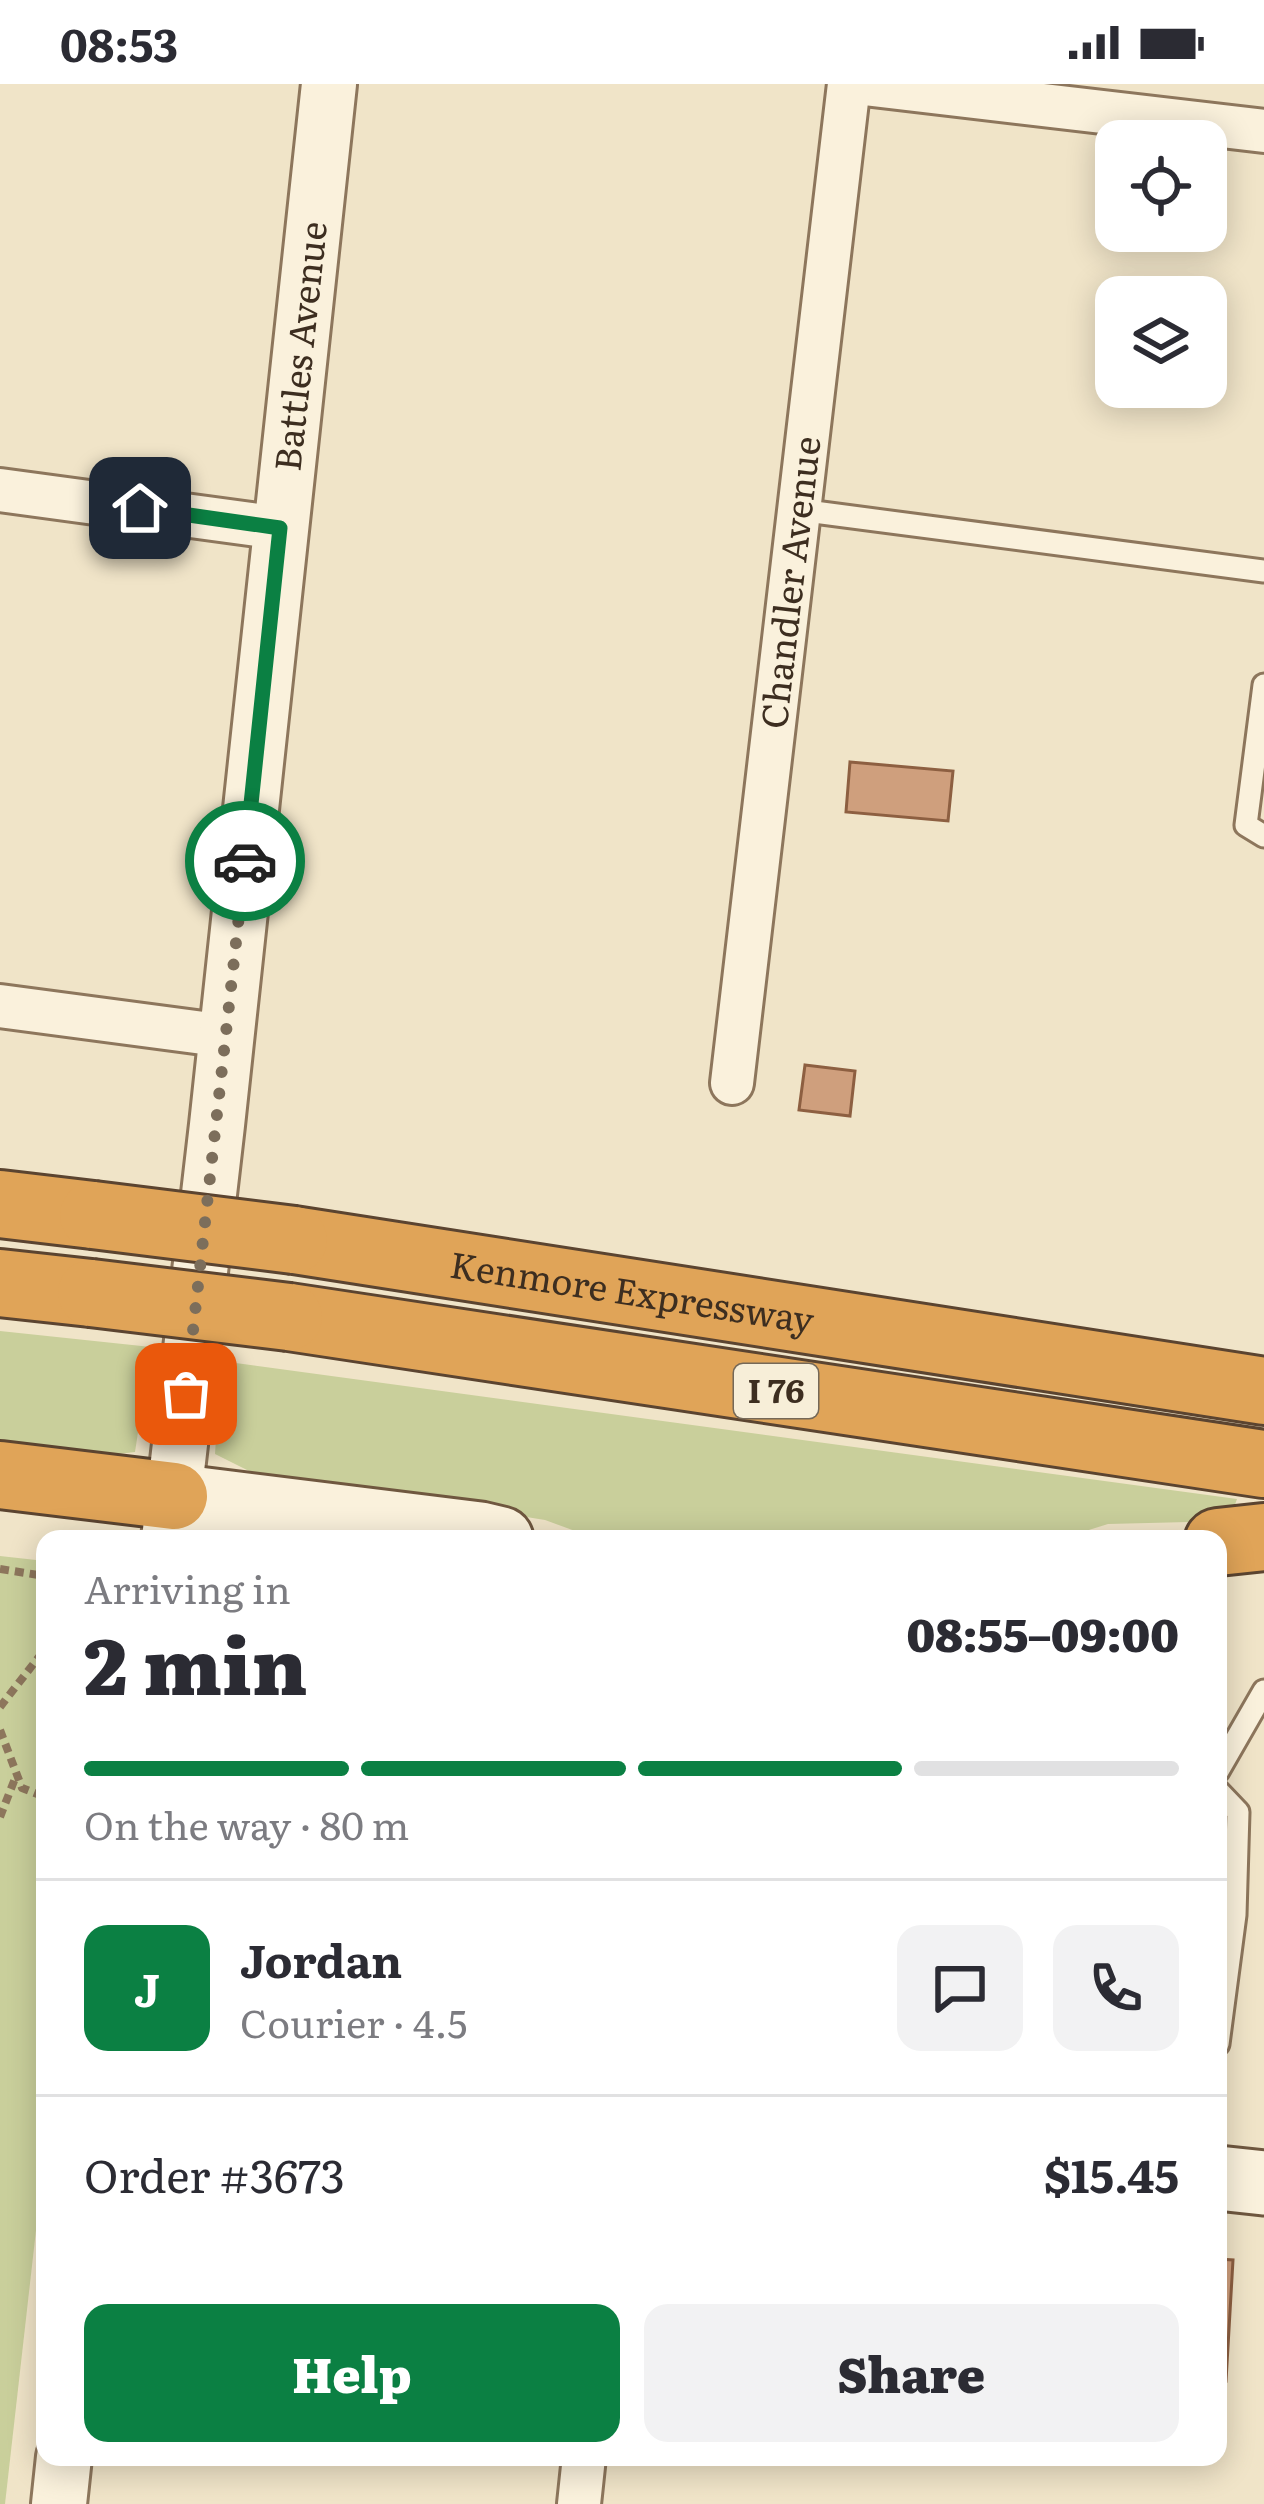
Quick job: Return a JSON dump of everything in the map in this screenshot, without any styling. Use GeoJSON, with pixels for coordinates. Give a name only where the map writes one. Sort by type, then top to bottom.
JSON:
{"type":"FeatureCollection","features":[{"type":"Feature","properties":{"kind":"highway","name":"Kenmore Expressway"},"geometry":{"type":"LineString","coordinates":[[0,1204],[294,1240],[1264,1390]]}},
{"type":"Feature","properties":{"kind":"highway","name":"Kenmore Expressway"},"geometry":{"type":"LineString","coordinates":[[0,1283],[289,1317],[1264,1464]]}},
{"type":"Feature","properties":{"kind":"highway"},"geometry":{"type":"LineString","coordinates":[[726,1309],[1264,1346]]}},
{"type":"Feature","properties":{"kind":"highway"},"geometry":{"type":"LineString","coordinates":[[0,1475],[171,1518]]}},
{"type":"Feature","properties":{"kind":"highway"},"geometry":{"type":"LineString","coordinates":[[1227,1541],[1264,1538]]}},
{"type":"Feature","properties":{"kind":"main road"},"geometry":{"type":"LineString","coordinates":[[171,1518],[402,1530]]}},
{"type":"Feature","properties":{"kind":"main road"},"geometry":{"type":"LineString","coordinates":[[1227,2179],[1264,2183]]}},
{"type":"Feature","properties":{"kind":"street","name":"Battles Avenue"},"geometry":{"type":"LineString","coordinates":[[171,1518],[329,84]]}},
{"type":"Feature","properties":{"kind":"street","name":"Chandler Avenue"},"geometry":{"type":"LineString","coordinates":[[732,1083],[849,84]]}},
{"type":"Feature","properties":{"kind":"street"},"geometry":{"type":"LineString","coordinates":[[864,84],[1264,131]]}},
{"type":"Feature","properties":{"kind":"street"},"geometry":{"type":"LineString","coordinates":[[0,490],[280,528]]}},
{"type":"Feature","properties":{"kind":"street"},"geometry":{"type":"LineString","coordinates":[[0,1006],[226,1036]]}},
{"type":"Feature","properties":{"kind":"street"},"geometry":{"type":"LineString","coordinates":[[59,2504],[63,2466]]}},
{"type":"Feature","properties":{"kind":"street"},"geometry":{"type":"LineString","coordinates":[[579,2504],[583,2466]]}},
{"type":"Feature","properties":{"kind":"lane"},"geometry":{"type":"LineString","coordinates":[[799,510],[1264,571]]}},
{"type":"Feature","properties":{"kind":"lane"},"geometry":{"type":"LineString","coordinates":[[1264,685],[1246,825],[1264,836]]}},
{"type":"Feature","properties":{"kind":"lane"},"geometry":{"type":"LineString","coordinates":[[1227,1755],[1264,1691]]}},
{"type":"Feature","properties":{"kind":"lane"},"geometry":{"type":"LineString","coordinates":[[1227,1800],[1238,1812],[1235,1915],[1227,1976]]}},
{"type":"Feature","properties":{"kind":"path"},"geometry":{"type":"LineString","coordinates":[[0,1570],[36,1575]]}},
{"type":"Feature","properties":{"kind":"path"},"geometry":{"type":"LineString","coordinates":[[0,1707],[36,1661]]}},
{"type":"Feature","properties":{"kind":"path"},"geometry":{"type":"LineString","coordinates":[[0,1730],[22,1788],[36,1793]]}},
{"type":"Feature","properties":{"kind":"path"},"geometry":{"type":"LineString","coordinates":[[0,1817],[16,1774]]}},
{"type":"Feature","properties":{"kind":"green space"},"geometry":{"type":"Polygon","coordinates":[[[0,1331],[151,1347],[135,1452],[85,1458],[0,1445],[0,1331]]]}},
{"type":"Feature","properties":{"kind":"green space"},"geometry":{"type":"Polygon","coordinates":[[[221,1361],[1237,1499],[1229,1521],[1108,1524],[1089,1530],[572,1530],[545,1520],[249,1471],[215,1454],[221,1361]]]}},
{"type":"Feature","properties":{"kind":"green space"},"geometry":{"type":"Polygon","coordinates":[[[0,1556],[36,1560],[36,2230],[5,2504],[0,2504],[0,1556]]]}},
{"type":"Feature","properties":{"kind":"building"},"geometry":{"type":"Polygon","coordinates":[[[850,762],[953,771],[948,821],[846,812],[850,762]]]}},
{"type":"Feature","properties":{"kind":"building"},"geometry":{"type":"Polygon","coordinates":[[[805,1065],[855,1071],[850,1116],[799,1110],[805,1065]]]}},
{"type":"Feature","properties":{"kind":"building"},"geometry":{"type":"Polygon","coordinates":[[[1227,2260],[1233,2260],[1227,2364],[1227,2260]]]}},
{"type":"Feature","properties":{"kind":"way so far"},"geometry":{"type":"LineString","coordinates":[[186,1394],[245,861]]}},
{"type":"Feature","properties":{"kind":"route"},"geometry":{"type":"LineString","coordinates":[[140,508],[280,528],[245,861]]}}]}
